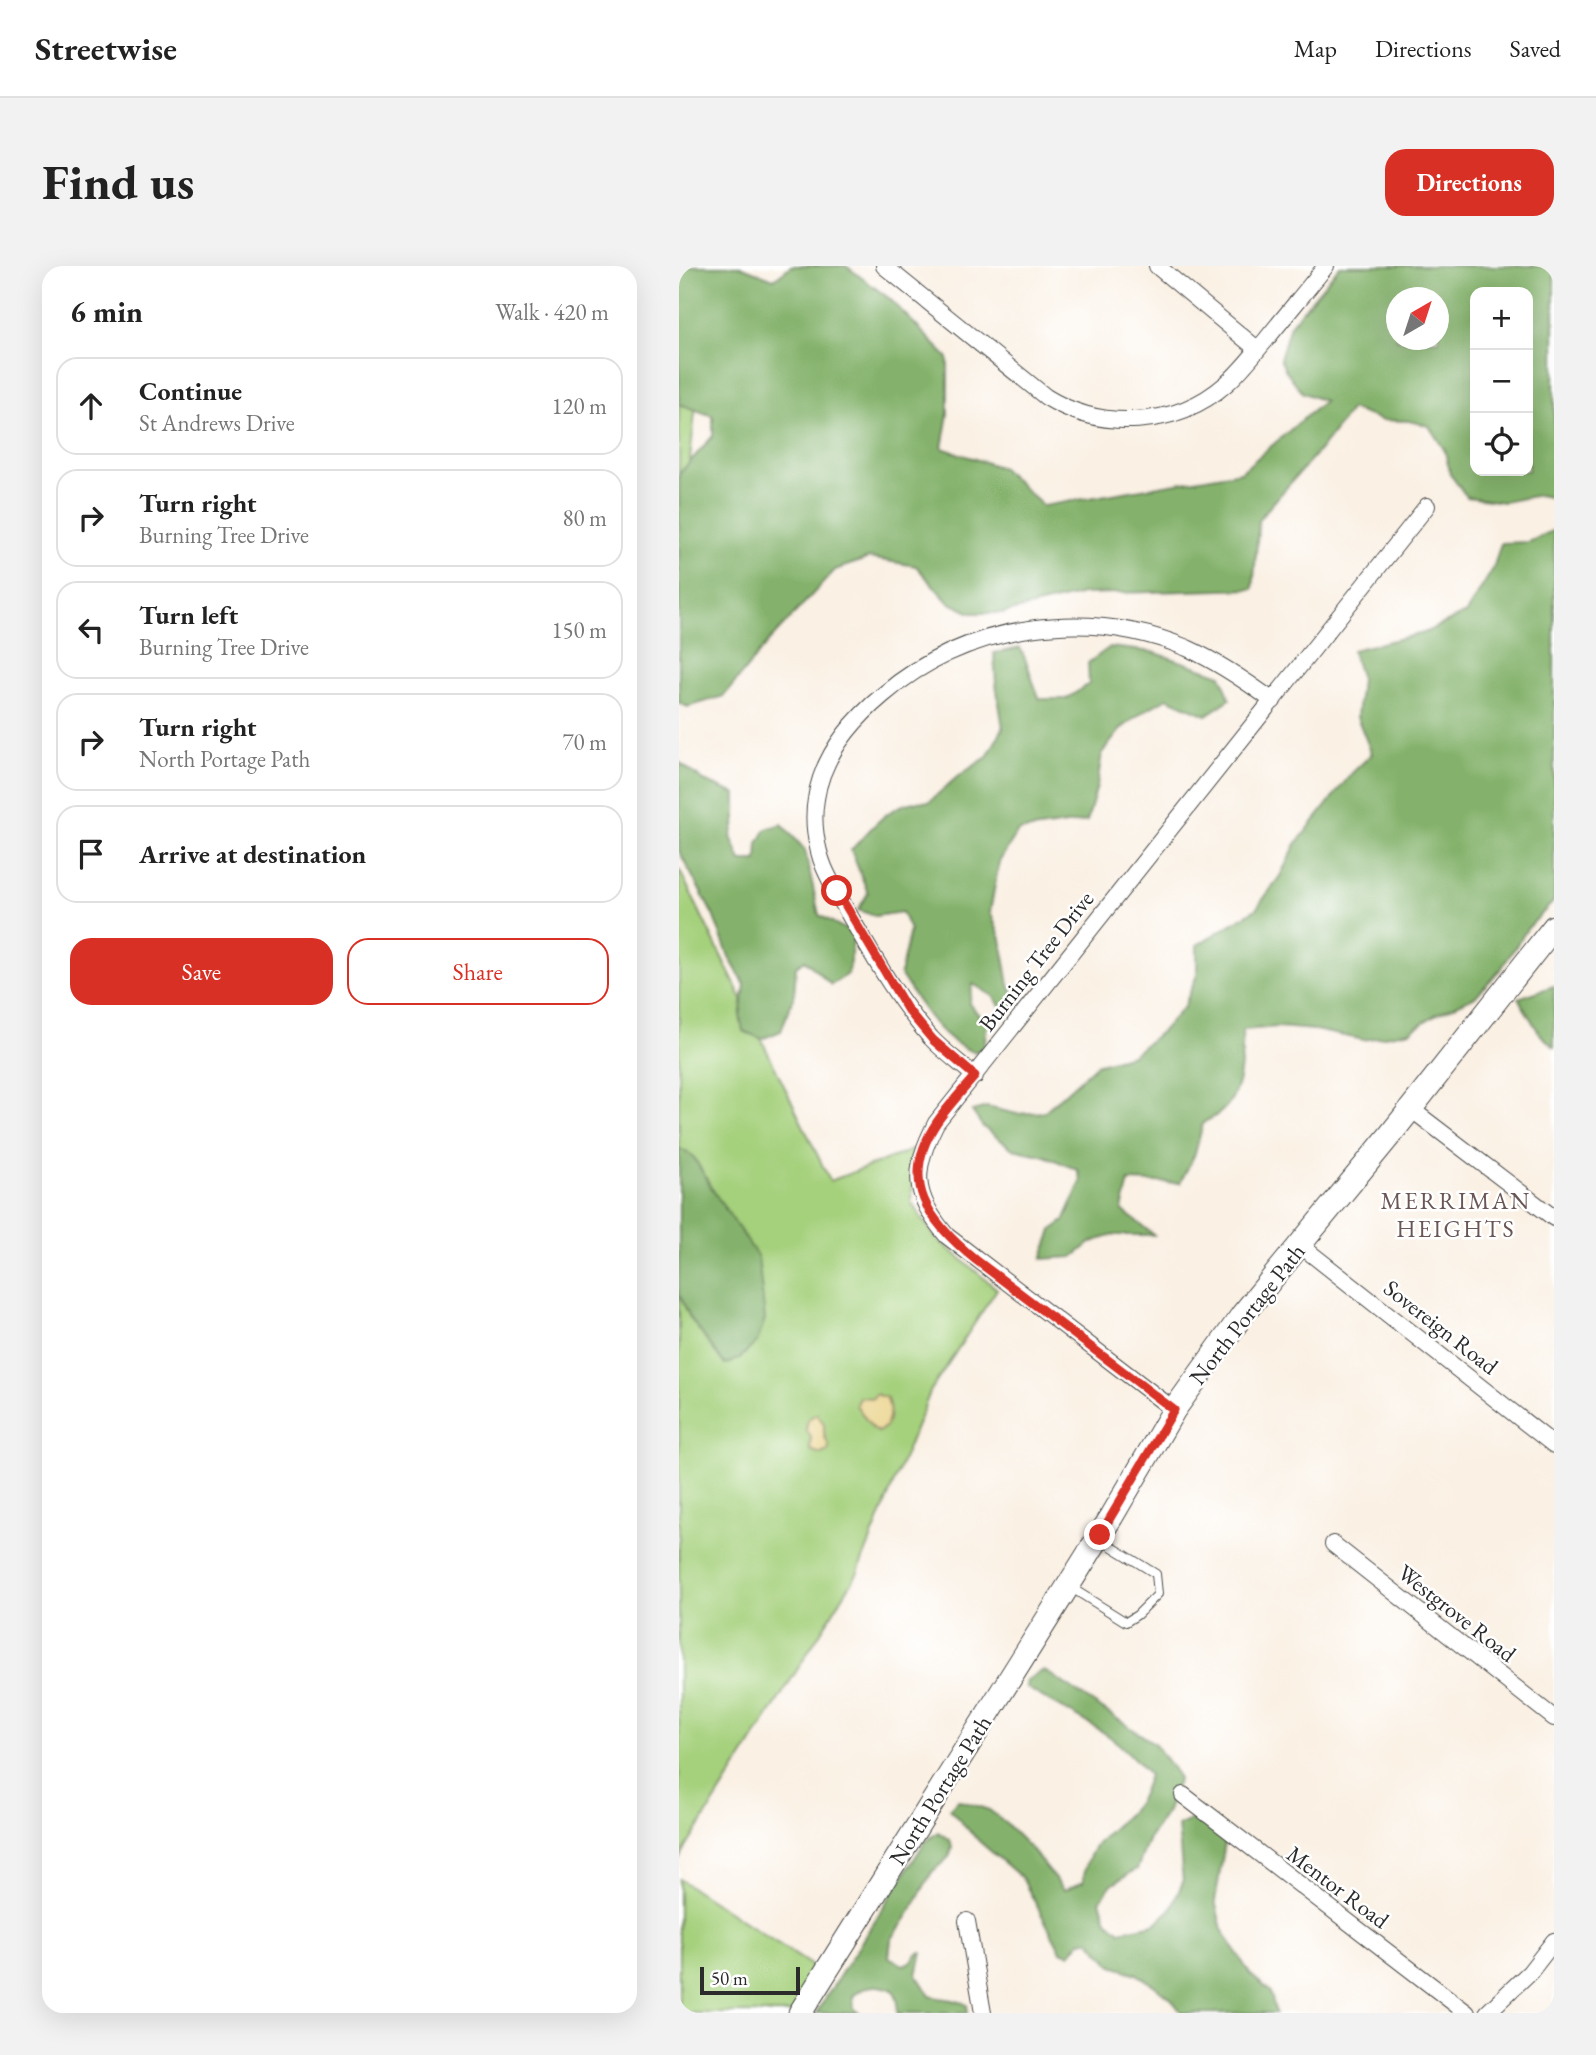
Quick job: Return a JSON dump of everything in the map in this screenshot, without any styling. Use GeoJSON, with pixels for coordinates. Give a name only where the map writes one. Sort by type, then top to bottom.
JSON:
{"type":"FeatureCollection","features":[{"type":"Feature","properties":{"kind":"main road","name":"North Portage Path"},"geometry":{"type":"LineString","coordinates":[[800,2013],[1098,1538],[1174,1410],[1243,1314],[1411,1109],[1554,927]]}},
{"type":"Feature","properties":{"kind":"street"},"geometry":{"type":"LineString","coordinates":[[884,266],[1047,397],[1096,418],[1142,420],[1180,411],[1210,396],[1227,383],[1326,266]]}},
{"type":"Feature","properties":{"kind":"street"},"geometry":{"type":"LineString","coordinates":[[1157,266],[1257,349]]}},
{"type":"Feature","properties":{"kind":"street","name":"Burning Tree Drive"},"geometry":{"type":"LineString","coordinates":[[1174,1410],[947,1236],[933,1220],[922,1198],[918,1172],[925,1145],[936,1123],[1427,506]]}},
{"type":"Feature","properties":{"kind":"street"},"geometry":{"type":"LineString","coordinates":[[975,1076],[933,1040],[907,1009],[876,961],[824,867],[817,838],[816,799],[821,777],[839,741],[871,705],[922,666],[981,639],[1030,628],[1102,627],[1160,639],[1210,659],[1273,701]]}},
{"type":"Feature","properties":{"kind":"street"},"geometry":{"type":"LineString","coordinates":[[1411,1109],[1554,1218]]}},
{"type":"Feature","properties":{"kind":"street","name":"Sovereign Road"},"geometry":{"type":"LineString","coordinates":[[1300,1245],[1554,1445]]}},
{"type":"Feature","properties":{"kind":"street","name":"Westgrove Road"},"geometry":{"type":"LineString","coordinates":[[1333,1544],[1554,1718]]}},
{"type":"Feature","properties":{"kind":"street","name":"Mentor Road"},"geometry":{"type":"LineString","coordinates":[[1182,1795],[1467,2013]]}},
{"type":"Feature","properties":{"kind":"street"},"geometry":{"type":"LineString","coordinates":[[967,1921],[983,2013]]}},
{"type":"Feature","properties":{"kind":"street"},"geometry":{"type":"LineString","coordinates":[[1487,2013],[1529,1972],[1554,1941]]}},
{"type":"Feature","properties":{"kind":"lane"},"geometry":{"type":"LineString","coordinates":[[1068,1586],[1126,1622],[1158,1594],[1156,1574],[1098,1538]]}},
{"type":"Feature","properties":{"kind":"green space"},"geometry":{"type":"Polygon","coordinates":[[[679,266],[710,267],[679,566],[679,266]]]}},
{"type":"Feature","properties":{"kind":"green space"},"geometry":{"type":"Polygon","coordinates":[[[679,266],[740,266],[774,279],[791,266],[846,266],[890,299],[948,358],[948,414],[942,448],[1002,468],[1043,506],[1241,472],[1324,401],[1303,393],[1280,359],[1290,325],[1340,266],[1554,266],[1554,498],[1539,495],[1504,502],[1467,497],[1450,474],[1445,451],[1429,426],[1409,421],[1381,420],[1351,409],[1327,441],[1259,519],[1253,589],[1083,594],[1003,613],[971,613],[948,602],[916,566],[869,558],[835,570],[768,642],[724,696],[688,707],[679,703],[679,474],[713,436],[713,416],[679,404],[679,266]]]}},
{"type":"Feature","properties":{"kind":"green space"},"geometry":{"type":"Polygon","coordinates":[[[1554,530],[1554,901],[1527,929],[1501,969],[1476,996],[1435,1015],[1410,1031],[1364,1040],[1315,1030],[1278,1027],[1243,1030],[1240,1073],[1234,1094],[1222,1111],[1203,1123],[1195,1154],[1180,1183],[1129,1181],[1122,1210],[1154,1235],[1113,1235],[1092,1242],[1073,1257],[1042,1259],[1052,1230],[1064,1221],[1081,1182],[1078,1170],[1045,1156],[1013,1149],[983,1127],[972,1111],[987,1107],[1017,1114],[1044,1112],[1096,1065],[1132,1055],[1162,1031],[1184,1007],[1197,975],[1197,945],[1256,909],[1280,876],[1296,844],[1352,773],[1372,754],[1357,717],[1361,679],[1352,650],[1424,633],[1466,613],[1493,569],[1501,543],[1529,542],[1554,530]]]}},
{"type":"Feature","properties":{"kind":"green space"},"geometry":{"type":"Polygon","coordinates":[[[1110,647],[1153,652],[1221,675],[1230,699],[1206,715],[1167,698],[1143,712],[1122,728],[1102,753],[1097,786],[1087,821],[1018,831],[999,862],[990,912],[1001,939],[1009,985],[1018,1003],[1007,1015],[993,996],[973,984],[969,1004],[987,1024],[984,1048],[974,1052],[962,1047],[940,1030],[900,974],[910,930],[902,912],[875,916],[858,910],[868,893],[851,850],[876,823],[895,809],[905,804],[929,802],[957,777],[987,757],[1003,728],[994,653],[1020,648],[1040,699],[1066,699],[1089,684],[1088,663],[1110,647]]]}},
{"type":"Feature","properties":{"kind":"green space"},"geometry":{"type":"Polygon","coordinates":[[[679,762],[704,781],[736,794],[736,818],[731,837],[741,861],[757,861],[758,843],[766,829],[782,824],[805,850],[819,915],[854,934],[848,974],[831,985],[805,960],[796,966],[794,996],[781,1031],[762,1039],[743,1031],[740,1016],[745,985],[730,959],[713,915],[679,851],[679,762]]]}},
{"type":"Feature","properties":{"kind":"green space"},"geometry":{"type":"Polygon","coordinates":[[[679,869],[830,1181],[917,1148],[911,1202],[935,1237],[997,1289],[931,1390],[857,1574],[679,1859],[679,869]]]}},
{"type":"Feature","properties":{"kind":"green space"},"geometry":{"type":"Polygon","coordinates":[[[1554,986],[1554,1047],[1540,1034],[1518,998],[1554,986]]]}},
{"type":"Feature","properties":{"kind":"green space"},"geometry":{"type":"Polygon","coordinates":[[[679,1148],[693,1156],[758,1257],[765,1319],[757,1342],[740,1358],[725,1365],[690,1318],[679,1293],[679,1148]]]}},
{"type":"Feature","properties":{"kind":"green space"},"geometry":{"type":"Polygon","coordinates":[[[1044,1670],[1155,1744],[1179,1778],[1167,1811],[1149,1838],[1137,1869],[1112,1884],[1100,1901],[1107,1920],[1120,1931],[1155,1924],[1171,1909],[1183,1882],[1178,1826],[1196,1817],[1213,1828],[1225,1843],[1215,1901],[1222,1929],[1250,1974],[1270,1991],[1276,2013],[1182,2013],[1171,1999],[1155,1986],[1137,1974],[1112,1966],[1089,1940],[1080,1942],[1070,1954],[1061,1951],[1022,1878],[980,1842],[949,1809],[958,1800],[989,1810],[1032,1850],[1064,1890],[1083,1882],[1095,1847],[1137,1803],[1149,1775],[1110,1737],[1026,1687],[1027,1680],[1044,1670]]]}},
{"type":"Feature","properties":{"kind":"green space"},"geometry":{"type":"Polygon","coordinates":[[[938,1832],[950,1840],[952,1848],[949,1857],[932,1872],[891,1940],[889,1957],[903,1965],[922,1952],[917,1975],[930,1996],[967,2005],[968,2013],[897,2013],[898,2001],[893,1990],[877,1986],[862,1989],[853,1996],[854,2009],[859,2013],[816,2013],[925,1842],[938,1832]]]}},
{"type":"Feature","properties":{"kind":"green space"},"geometry":{"type":"Polygon","coordinates":[[[679,1879],[820,1971],[794,2013],[679,2013],[679,1879]]]}},
{"type":"Feature","properties":{"kind":"sand"},"geometry":{"type":"Polygon","coordinates":[[[875,1394],[887,1398],[889,1408],[888,1422],[878,1432],[856,1405],[859,1397],[873,1398],[875,1394]]]}},
{"type":"Feature","properties":{"kind":"sand"},"geometry":{"type":"Polygon","coordinates":[[[817,1414],[824,1424],[824,1435],[829,1446],[828,1451],[821,1454],[810,1450],[811,1437],[806,1430],[808,1419],[817,1414]]]}},
{"type":"Feature","properties":{"kind":"district","name":"MERRIMAN HEIGHTS"},"geometry":{"type":"Point","coordinates":[1456,1215]}},
{"type":"Feature","properties":{"kind":"route"},"geometry":{"type":"LineString","coordinates":[[837,891],[876,961],[907,1009],[942,1049],[975,1076],[936,1123],[925,1145],[918,1172],[922,1198],[933,1220],[947,1236],[976,1260],[1174,1410],[1100,1535]]}}]}
